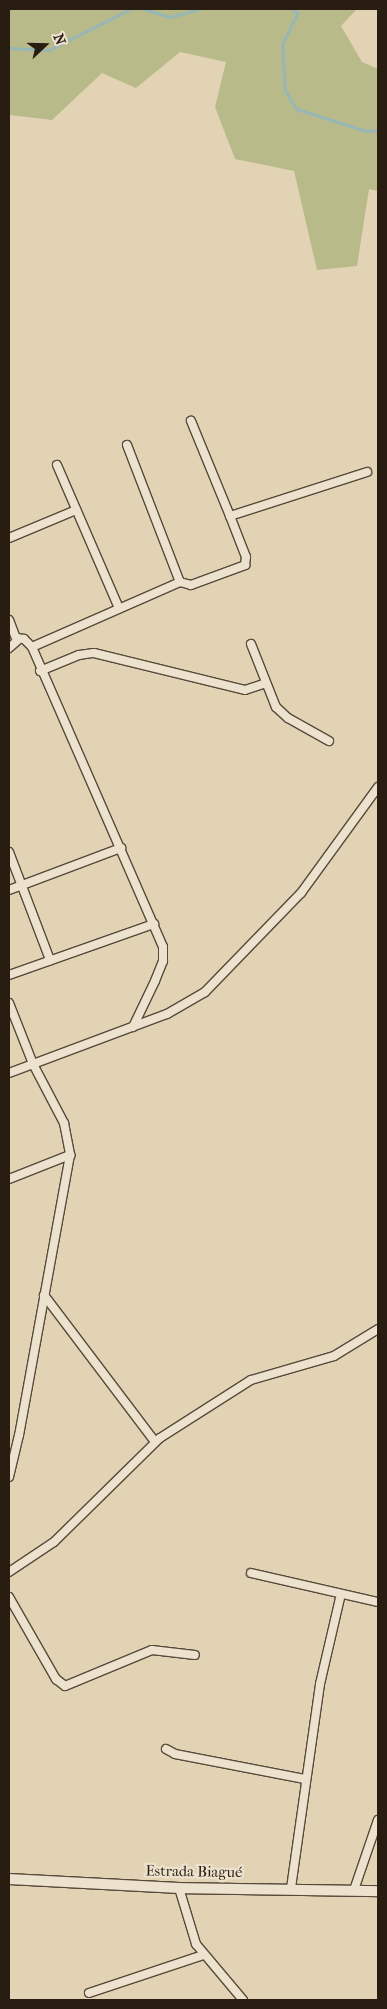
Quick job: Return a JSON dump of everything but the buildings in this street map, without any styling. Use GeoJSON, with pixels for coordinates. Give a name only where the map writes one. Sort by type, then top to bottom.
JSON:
{"type":"FeatureCollection","features":[{"type":"Feature","properties":{"kind":"main road","name":"Estrada Biagué"},"geometry":{"type":"LineString","coordinates":[[9,1879],[178,1888],[291,1888],[378,1891]]}},
{"type":"Feature","properties":{"kind":"street"},"geometry":{"type":"LineString","coordinates":[[32,646],[180,582],[191,585],[245,565],[246,557],[191,421]]}},
{"type":"Feature","properties":{"kind":"street"},"geometry":{"type":"LineString","coordinates":[[127,445],[180,582]]}},
{"type":"Feature","properties":{"kind":"street"},"geometry":{"type":"LineString","coordinates":[[57,465],[119,608]]}},
{"type":"Feature","properties":{"kind":"street"},"geometry":{"type":"LineString","coordinates":[[230,516],[367,472]]}},
{"type":"Feature","properties":{"kind":"street"},"geometry":{"type":"LineString","coordinates":[[9,538],[76,510]]}},
{"type":"Feature","properties":{"kind":"street"},"geometry":{"type":"LineString","coordinates":[[9,620],[17,638]]}},
{"type":"Feature","properties":{"kind":"street"},"geometry":{"type":"LineString","coordinates":[[17,638],[24,639],[32,646],[40,670],[121,848],[163,947],[163,961],[133,1027]]}},
{"type":"Feature","properties":{"kind":"street"},"geometry":{"type":"LineString","coordinates":[[9,648],[17,638]]}},
{"type":"Feature","properties":{"kind":"street"},"geometry":{"type":"LineString","coordinates":[[251,644],[264,684],[276,706],[288,718],[329,740]]}},
{"type":"Feature","properties":{"kind":"street"},"geometry":{"type":"LineString","coordinates":[[40,670],[79,654],[94,653],[245,690],[264,684]]}},
{"type":"Feature","properties":{"kind":"street"},"geometry":{"type":"LineString","coordinates":[[9,1073],[179,1009],[214,985],[301,893],[378,787]]}},
{"type":"Feature","properties":{"kind":"street"},"geometry":{"type":"LineString","coordinates":[[9,890],[121,848]]}},
{"type":"Feature","properties":{"kind":"street"},"geometry":{"type":"LineString","coordinates":[[9,852],[50,960]]}},
{"type":"Feature","properties":{"kind":"street"},"geometry":{"type":"LineString","coordinates":[[9,974],[154,924]]}},
{"type":"Feature","properties":{"kind":"street"},"geometry":{"type":"LineString","coordinates":[[9,1003],[34,1064],[64,1123],[70,1154],[20,1435],[9,1477]]}},
{"type":"Feature","properties":{"kind":"street"},"geometry":{"type":"LineString","coordinates":[[9,1179],[70,1154]]}},
{"type":"Feature","properties":{"kind":"street"},"geometry":{"type":"LineString","coordinates":[[44,1295],[154,1442]]}},
{"type":"Feature","properties":{"kind":"street"},"geometry":{"type":"LineString","coordinates":[[9,1572],[54,1542],[154,1442],[251,1380],[334,1356],[378,1329]]}},
{"type":"Feature","properties":{"kind":"street"},"geometry":{"type":"LineString","coordinates":[[251,1573],[378,1602]]}},
{"type":"Feature","properties":{"kind":"street"},"geometry":{"type":"LineString","coordinates":[[291,1888],[320,1684],[341,1594]]}},
{"type":"Feature","properties":{"kind":"street"},"geometry":{"type":"LineString","coordinates":[[9,1597],[56,1679],[65,1686],[152,1650],[195,1654]]}},
{"type":"Feature","properties":{"kind":"street"},"geometry":{"type":"LineString","coordinates":[[166,1749],[175,1754],[305,1779]]}},
{"type":"Feature","properties":{"kind":"street"},"geometry":{"type":"LineString","coordinates":[[354,1890],[378,1820]]}},
{"type":"Feature","properties":{"kind":"street"},"geometry":{"type":"LineString","coordinates":[[178,1888],[192,1935],[203,1955],[243,2000]]}},
{"type":"Feature","properties":{"kind":"street"},"geometry":{"type":"LineString","coordinates":[[89,1993],[203,1955]]}},
{"type":"Feature","properties":{"kind":"green space"},"geometry":{"type":"Polygon","coordinates":[[[9,9],[357,9],[341,26],[362,62],[378,69],[378,191],[369,189],[357,266],[317,270],[294,171],[235,159],[215,107],[226,62],[180,52],[136,88],[102,73],[52,120],[9,115],[9,9]]]}},
{"type":"Feature","properties":{"kind":"waterway"},"geometry":{"type":"LineString","coordinates":[[9,48],[49,50],[130,9]]}},
{"type":"Feature","properties":{"kind":"waterway"},"geometry":{"type":"LineString","coordinates":[[144,9],[170,17],[200,9]]}},
{"type":"Feature","properties":{"kind":"waterway"},"geometry":{"type":"LineString","coordinates":[[292,9],[298,13],[283,44],[285,90],[297,109],[366,131],[378,130]]}}]}
